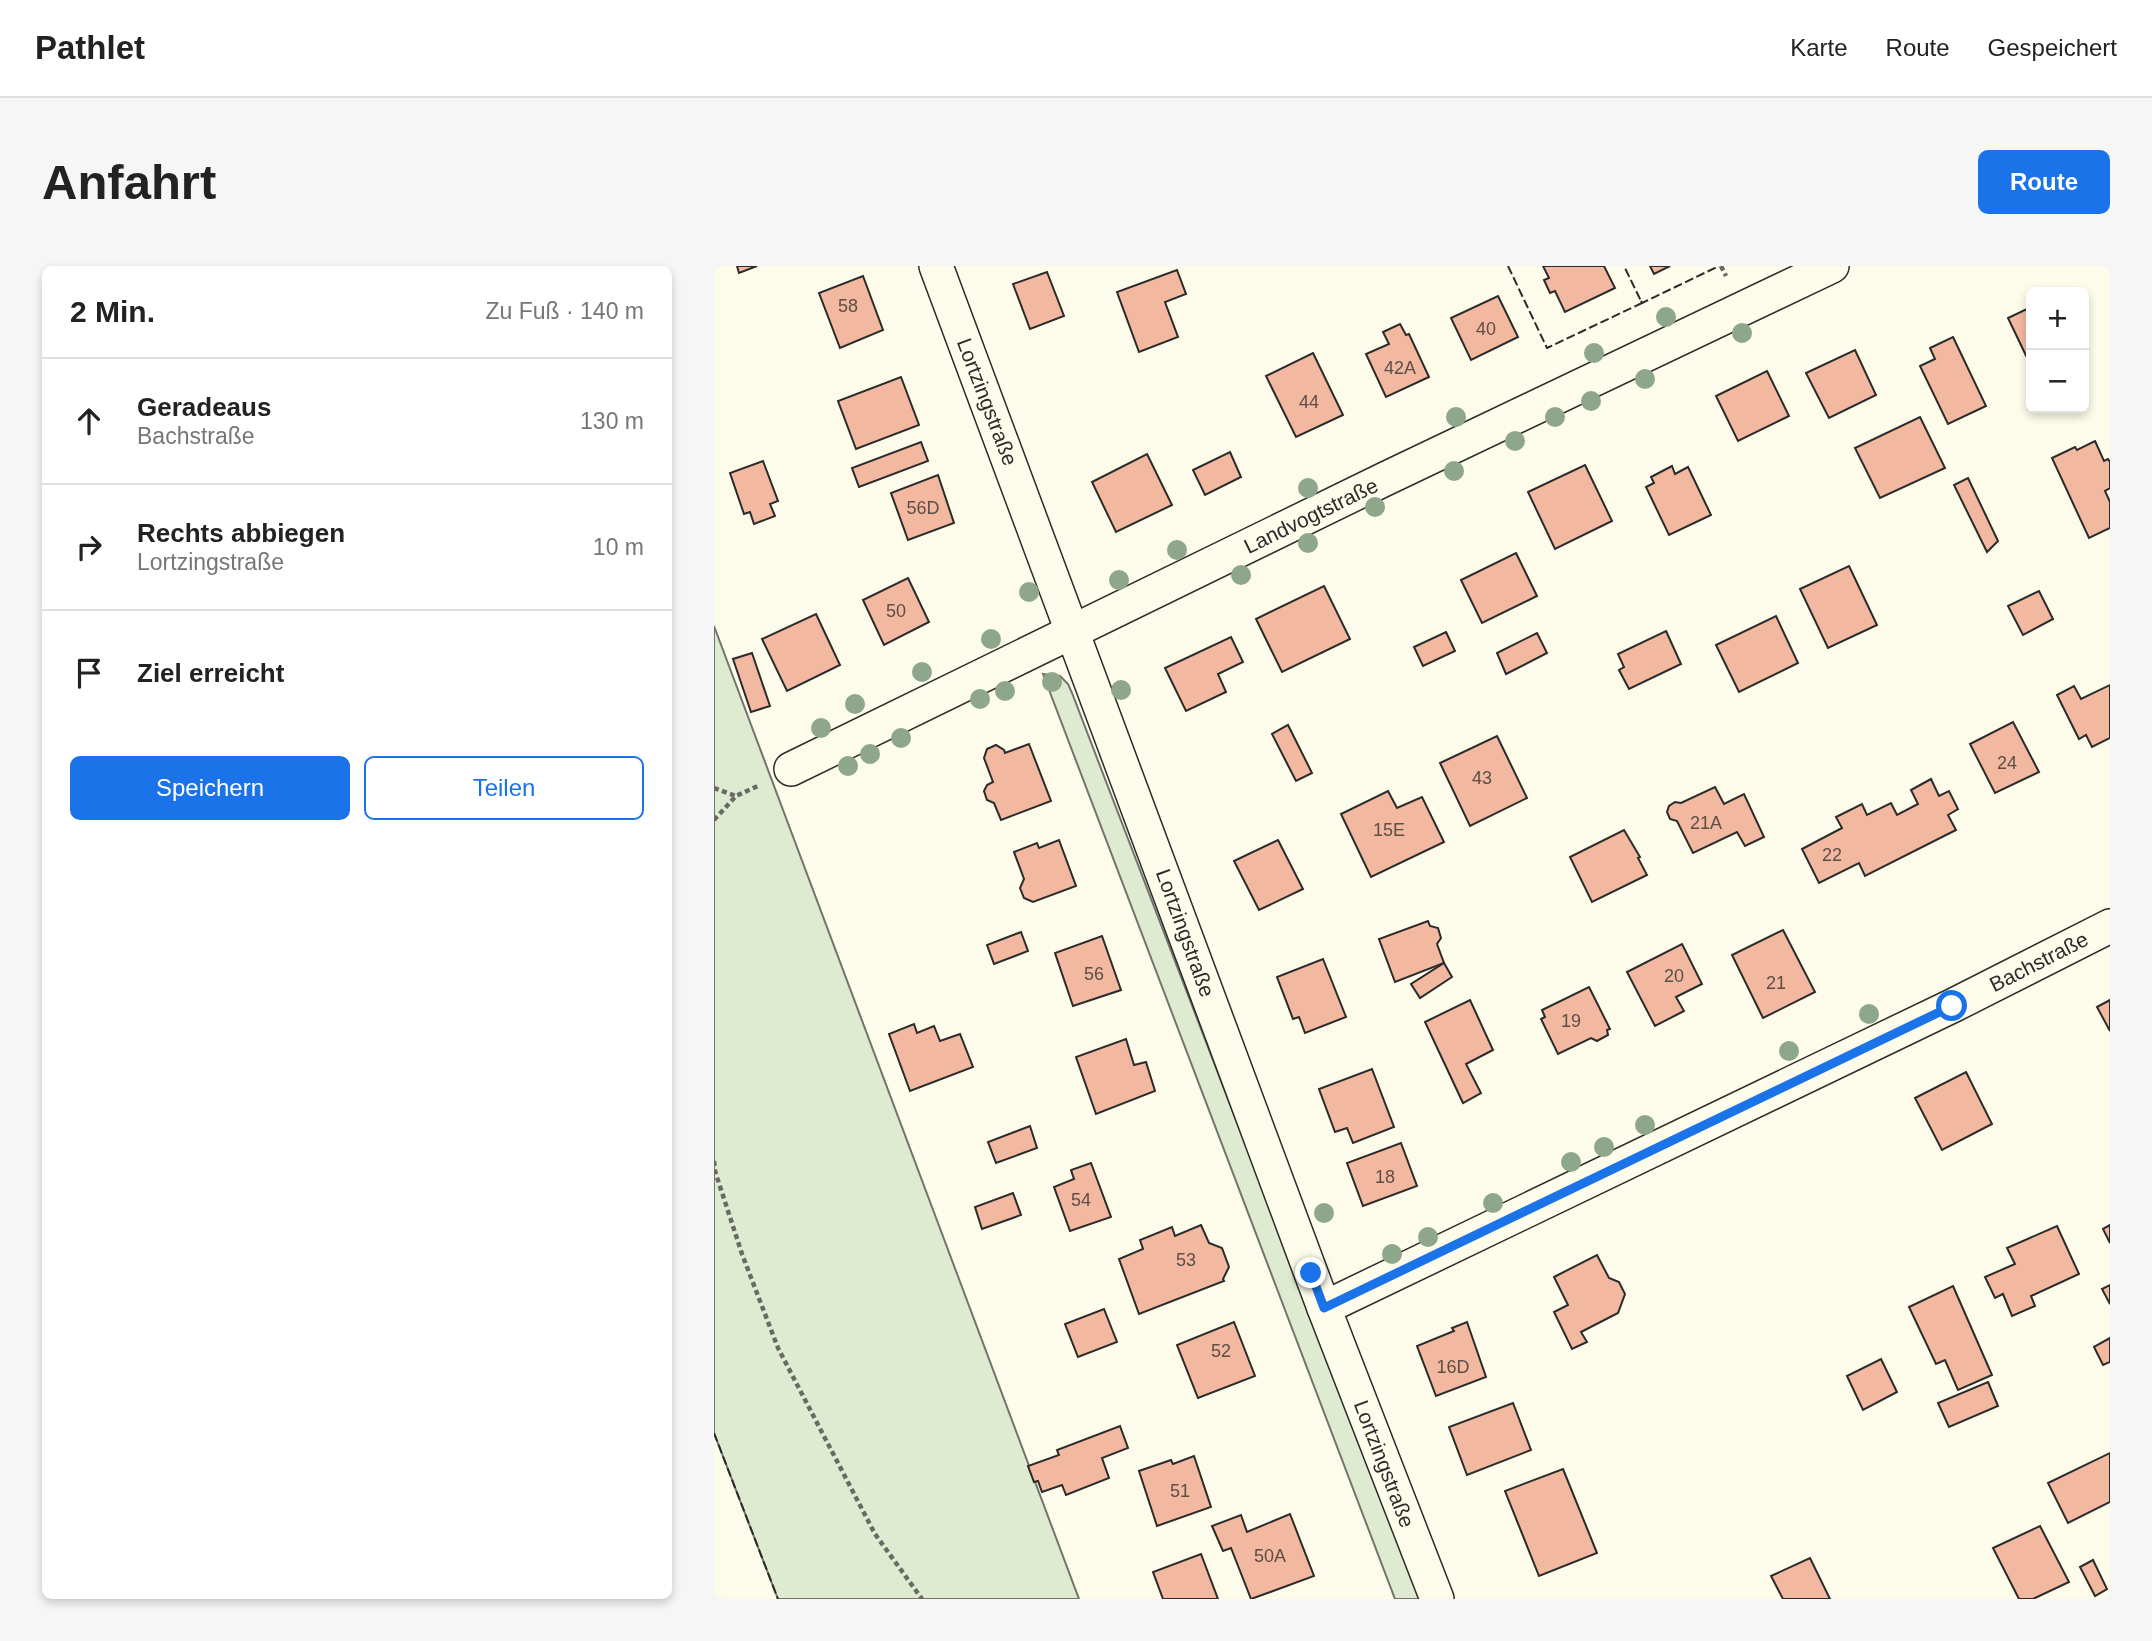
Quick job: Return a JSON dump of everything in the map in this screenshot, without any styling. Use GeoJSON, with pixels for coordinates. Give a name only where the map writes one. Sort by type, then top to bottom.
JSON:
{"type":"FeatureCollection","features":[{"type":"Feature","properties":{"kind":"street","name":"Lortzingstraße"},"geometry":{"type":"LineString","coordinates":[[936,266],[1324,1308],[1437,1599]]}},
{"type":"Feature","properties":{"kind":"street","name":"Landvogtstraße"},"geometry":{"type":"LineString","coordinates":[[791,769],[1385,479],[1832,266]]}},
{"type":"Feature","properties":{"kind":"street","name":"Bachstraße"},"geometry":{"type":"LineString","coordinates":[[1324,1308],[1939,1012],[2110,926]]}},
{"type":"Feature","properties":{"kind":"path"},"geometry":{"type":"LineString","coordinates":[[714,820],[737,796],[791,769]]}},
{"type":"Feature","properties":{"kind":"path"},"geometry":{"type":"LineString","coordinates":[[714,788],[737,796]]}},
{"type":"Feature","properties":{"kind":"path"},"geometry":{"type":"LineString","coordinates":[[714,1161],[741,1254],[778,1348],[875,1534],[922,1599]]}},
{"type":"Feature","properties":{"kind":"green space"},"geometry":{"type":"Polygon","coordinates":[[[714,626],[1079,1599],[778,1599],[714,1433],[714,626]]]}},
{"type":"Feature","properties":{"kind":"green space"},"geometry":{"type":"Polygon","coordinates":[[[1043,674],[1060,676],[1072,693],[1420,1599],[1395,1599],[1043,674]]]}},
{"type":"Feature","properties":{"kind":"building"},"geometry":{"type":"Polygon","coordinates":[[[737,266],[757,266],[739,273],[737,266]]]}},
{"type":"Feature","properties":{"kind":"building"},"geometry":{"type":"Polygon","coordinates":[[[1543,266],[1604,266],[1615,288],[1565,312],[1555,291],[1550,293],[1544,280],[1549,278],[1543,266]]]}},
{"type":"Feature","properties":{"kind":"building"},"geometry":{"type":"Polygon","coordinates":[[[1650,266],[1670,266],[1654,274],[1650,266]]]}},
{"type":"Feature","properties":{"kind":"building"},"geometry":{"type":"Polygon","coordinates":[[[1177,270],[1186,294],[1165,302],[1178,337],[1139,352],[1117,292],[1177,270]]]}},
{"type":"Feature","properties":{"kind":"building"},"geometry":{"type":"Polygon","coordinates":[[[1047,272],[1064,316],[1030,329],[1013,284],[1047,272]]]}},
{"type":"Feature","properties":{"kind":"building"},"geometry":{"type":"Polygon","coordinates":[[[863,276],[883,330],[840,348],[819,293],[863,276]]]}},
{"type":"Feature","properties":{"kind":"building"},"geometry":{"type":"Polygon","coordinates":[[[1498,296],[1518,337],[1471,360],[1451,318],[1498,296]]]}},
{"type":"Feature","properties":{"kind":"building"},"geometry":{"type":"Polygon","coordinates":[[[2026,309],[2026,356],[2008,318],[2026,309]]]}},
{"type":"Feature","properties":{"kind":"building"},"geometry":{"type":"Polygon","coordinates":[[[1400,324],[1406,335],[1409,334],[1429,377],[1386,397],[1366,354],[1389,344],[1383,332],[1400,324]]]}},
{"type":"Feature","properties":{"kind":"building"},"geometry":{"type":"Polygon","coordinates":[[[1953,337],[1986,406],[1948,424],[1920,366],[1935,359],[1930,348],[1953,337]]]}},
{"type":"Feature","properties":{"kind":"building"},"geometry":{"type":"Polygon","coordinates":[[[1855,350],[1876,395],[1829,418],[1806,373],[1855,350]]]}},
{"type":"Feature","properties":{"kind":"building"},"geometry":{"type":"Polygon","coordinates":[[[1313,353],[1343,415],[1296,437],[1266,376],[1313,353]]]}},
{"type":"Feature","properties":{"kind":"building"},"geometry":{"type":"Polygon","coordinates":[[[1767,371],[1789,416],[1738,441],[1716,396],[1767,371]]]}},
{"type":"Feature","properties":{"kind":"building"},"geometry":{"type":"Polygon","coordinates":[[[901,377],[919,425],[856,449],[838,401],[901,377]]]}},
{"type":"Feature","properties":{"kind":"building"},"geometry":{"type":"Polygon","coordinates":[[[1920,417],[1945,468],[1880,498],[1855,448],[1920,417]]]}},
{"type":"Feature","properties":{"kind":"building"},"geometry":{"type":"Polygon","coordinates":[[[2095,441],[2104,461],[2108,459],[2110,462],[2110,488],[2105,491],[2110,502],[2110,528],[2089,538],[2052,458],[2095,441]]]}},
{"type":"Feature","properties":{"kind":"building"},"geometry":{"type":"Polygon","coordinates":[[[921,442],[928,461],[859,487],[852,468],[921,442]]]}},
{"type":"Feature","properties":{"kind":"building"},"geometry":{"type":"Polygon","coordinates":[[[1230,452],[1241,477],[1205,495],[1193,470],[1230,452]]]}},
{"type":"Feature","properties":{"kind":"building"},"geometry":{"type":"Polygon","coordinates":[[[1147,454],[1172,505],[1116,532],[1092,482],[1147,454]]]}},
{"type":"Feature","properties":{"kind":"building"},"geometry":{"type":"Polygon","coordinates":[[[763,461],[778,501],[770,504],[775,516],[754,524],[750,512],[744,514],[730,473],[763,461]]]}},
{"type":"Feature","properties":{"kind":"building"},"geometry":{"type":"Polygon","coordinates":[[[1585,465],[1612,521],[1555,549],[1528,492],[1585,465]]]}},
{"type":"Feature","properties":{"kind":"building"},"geometry":{"type":"Polygon","coordinates":[[[1672,466],[1675,474],[1688,467],[1711,515],[1669,535],[1646,487],[1654,483],[1651,477],[1672,466]]]}},
{"type":"Feature","properties":{"kind":"building"},"geometry":{"type":"Polygon","coordinates":[[[938,475],[954,523],[908,540],[891,493],[938,475]]]}},
{"type":"Feature","properties":{"kind":"building"},"geometry":{"type":"Polygon","coordinates":[[[1968,478],[1998,541],[1987,552],[1954,485],[1968,478]]]}},
{"type":"Feature","properties":{"kind":"building"},"geometry":{"type":"Polygon","coordinates":[[[1516,553],[1537,596],[1482,623],[1461,580],[1516,553]]]}},
{"type":"Feature","properties":{"kind":"building"},"geometry":{"type":"Polygon","coordinates":[[[1849,566],[1877,625],[1828,648],[1800,589],[1849,566]]]}},
{"type":"Feature","properties":{"kind":"building"},"geometry":{"type":"Polygon","coordinates":[[[908,578],[929,622],[884,645],[863,600],[908,578]]]}},
{"type":"Feature","properties":{"kind":"building"},"geometry":{"type":"Polygon","coordinates":[[[1324,586],[1350,639],[1282,672],[1256,619],[1324,586]]]}},
{"type":"Feature","properties":{"kind":"building"},"geometry":{"type":"Polygon","coordinates":[[[2039,591],[2053,619],[2023,635],[2008,606],[2039,591]]]}},
{"type":"Feature","properties":{"kind":"building"},"geometry":{"type":"Polygon","coordinates":[[[816,614],[840,665],[787,691],[762,639],[816,614]]]}},
{"type":"Feature","properties":{"kind":"building"},"geometry":{"type":"Polygon","coordinates":[[[1776,616],[1798,663],[1739,692],[1716,645],[1776,616]]]}},
{"type":"Feature","properties":{"kind":"building"},"geometry":{"type":"Polygon","coordinates":[[[1666,631],[1681,664],[1629,689],[1619,670],[1624,667],[1618,654],[1666,631]]]}},
{"type":"Feature","properties":{"kind":"building"},"geometry":{"type":"Polygon","coordinates":[[[1446,632],[1455,651],[1423,666],[1414,647],[1446,632]]]}},
{"type":"Feature","properties":{"kind":"building"},"geometry":{"type":"Polygon","coordinates":[[[1537,633],[1547,653],[1506,674],[1497,653],[1537,633]]]}},
{"type":"Feature","properties":{"kind":"building"},"geometry":{"type":"Polygon","coordinates":[[[1231,637],[1243,662],[1218,674],[1226,692],[1186,711],[1165,668],[1231,637]]]}},
{"type":"Feature","properties":{"kind":"building"},"geometry":{"type":"Polygon","coordinates":[[[752,653],[770,706],[751,712],[733,659],[752,653]]]}},
{"type":"Feature","properties":{"kind":"building"},"geometry":{"type":"Polygon","coordinates":[[[2110,685],[2110,738],[2092,747],[2086,735],[2079,739],[2057,695],[2074,686],[2081,699],[2110,685]]]}},
{"type":"Feature","properties":{"kind":"building"},"geometry":{"type":"Polygon","coordinates":[[[2013,722],[2039,772],[1995,793],[1970,744],[2013,722]]]}},
{"type":"Feature","properties":{"kind":"building"},"geometry":{"type":"Polygon","coordinates":[[[1288,725],[1312,773],[1296,781],[1272,734],[1288,725]]]}},
{"type":"Feature","properties":{"kind":"building"},"geometry":{"type":"Polygon","coordinates":[[[1497,736],[1527,798],[1470,826],[1440,763],[1497,736]]]}},
{"type":"Feature","properties":{"kind":"building"},"geometry":{"type":"Polygon","coordinates":[[[1029,744],[1051,801],[1001,820],[994,803],[987,800],[984,791],[987,785],[993,782],[984,758],[987,749],[996,745],[1005,753],[1029,744]]]}},
{"type":"Feature","properties":{"kind":"building"},"geometry":{"type":"Polygon","coordinates":[[[1931,779],[1939,796],[1949,791],[1958,809],[1948,815],[1956,830],[1865,876],[1859,863],[1819,883],[1802,849],[1842,828],[1836,817],[1862,804],[1867,815],[1891,803],[1897,815],[1918,804],[1911,790],[1931,779]]]}},
{"type":"Feature","properties":{"kind":"building"},"geometry":{"type":"Polygon","coordinates":[[[1715,787],[1724,804],[1744,794],[1764,837],[1745,846],[1737,832],[1693,853],[1677,821],[1670,819],[1667,812],[1669,806],[1715,787]]]}},
{"type":"Feature","properties":{"kind":"building"},"geometry":{"type":"Polygon","coordinates":[[[1388,791],[1397,808],[1422,797],[1444,842],[1371,877],[1341,814],[1388,791]]]}},
{"type":"Feature","properties":{"kind":"building"},"geometry":{"type":"Polygon","coordinates":[[[1624,830],[1647,875],[1592,902],[1570,857],[1624,830]]]}},
{"type":"Feature","properties":{"kind":"building"},"geometry":{"type":"Polygon","coordinates":[[[1059,840],[1076,886],[1033,902],[1024,898],[1020,888],[1024,879],[1014,852],[1037,843],[1039,848],[1059,840]]]}},
{"type":"Feature","properties":{"kind":"building"},"geometry":{"type":"Polygon","coordinates":[[[1278,840],[1303,889],[1259,910],[1234,861],[1278,840]]]}},
{"type":"Feature","properties":{"kind":"building"},"geometry":{"type":"Polygon","coordinates":[[[1428,921],[1430,926],[1438,928],[1441,938],[1437,944],[1444,963],[1395,982],[1379,939],[1428,921]]]}},
{"type":"Feature","properties":{"kind":"building"},"geometry":{"type":"Polygon","coordinates":[[[1783,930],[1815,992],[1763,1018],[1732,955],[1783,930]]]}},
{"type":"Feature","properties":{"kind":"building"},"geometry":{"type":"Polygon","coordinates":[[[1021,932],[1028,951],[994,964],[987,945],[1021,932]]]}},
{"type":"Feature","properties":{"kind":"building"},"geometry":{"type":"Polygon","coordinates":[[[1102,936],[1121,990],[1073,1006],[1055,953],[1102,936]]]}},
{"type":"Feature","properties":{"kind":"building"},"geometry":{"type":"Polygon","coordinates":[[[1682,944],[1702,984],[1676,997],[1684,1011],[1655,1026],[1627,972],[1682,944]]]}},
{"type":"Feature","properties":{"kind":"building"},"geometry":{"type":"Polygon","coordinates":[[[1323,959],[1346,1017],[1305,1033],[1299,1017],[1293,1019],[1277,977],[1323,959]]]}},
{"type":"Feature","properties":{"kind":"building"},"geometry":{"type":"Polygon","coordinates":[[[1444,963],[1452,977],[1420,998],[1411,984],[1444,963]]]}},
{"type":"Feature","properties":{"kind":"building"},"geometry":{"type":"Polygon","coordinates":[[[1589,987],[1610,1029],[1607,1030],[1608,1035],[1597,1041],[1591,1038],[1558,1054],[1541,1019],[1545,1017],[1542,1010],[1589,987]]]}},
{"type":"Feature","properties":{"kind":"building"},"geometry":{"type":"Polygon","coordinates":[[[1470,1000],[1493,1050],[1466,1064],[1481,1093],[1463,1103],[1425,1022],[1470,1000]]]}},
{"type":"Feature","properties":{"kind":"building"},"geometry":{"type":"Polygon","coordinates":[[[2110,1000],[2110,1031],[2097,1007],[2110,1000]]]}},
{"type":"Feature","properties":{"kind":"building"},"geometry":{"type":"Polygon","coordinates":[[[914,1024],[917,1033],[934,1026],[940,1041],[960,1034],[973,1067],[910,1091],[889,1034],[914,1024]]]}},
{"type":"Feature","properties":{"kind":"building"},"geometry":{"type":"Polygon","coordinates":[[[1126,1039],[1134,1065],[1146,1062],[1155,1091],[1096,1114],[1076,1057],[1126,1039]]]}},
{"type":"Feature","properties":{"kind":"building"},"geometry":{"type":"Polygon","coordinates":[[[1372,1069],[1394,1127],[1353,1143],[1347,1128],[1335,1132],[1319,1089],[1372,1069]]]}},
{"type":"Feature","properties":{"kind":"building"},"geometry":{"type":"Polygon","coordinates":[[[1966,1072],[1992,1124],[1942,1150],[1915,1098],[1966,1072]]]}},
{"type":"Feature","properties":{"kind":"building"},"geometry":{"type":"Polygon","coordinates":[[[1030,1126],[1037,1148],[996,1163],[988,1142],[1030,1126]]]}},
{"type":"Feature","properties":{"kind":"building"},"geometry":{"type":"Polygon","coordinates":[[[1401,1143],[1417,1186],[1363,1206],[1347,1163],[1401,1143]]]}},
{"type":"Feature","properties":{"kind":"building"},"geometry":{"type":"Polygon","coordinates":[[[1091,1163],[1111,1217],[1070,1231],[1054,1187],[1074,1179],[1071,1170],[1091,1163]]]}},
{"type":"Feature","properties":{"kind":"building"},"geometry":{"type":"Polygon","coordinates":[[[1013,1193],[1021,1215],[982,1229],[975,1207],[1013,1193]]]}},
{"type":"Feature","properties":{"kind":"building"},"geometry":{"type":"Polygon","coordinates":[[[1201,1225],[1209,1243],[1222,1248],[1229,1267],[1224,1281],[1139,1314],[1119,1259],[1143,1249],[1140,1240],[1172,1227],[1175,1236],[1201,1225]]]}},
{"type":"Feature","properties":{"kind":"building"},"geometry":{"type":"Polygon","coordinates":[[[2110,1225],[2110,1243],[2103,1229],[2110,1225]]]}},
{"type":"Feature","properties":{"kind":"building"},"geometry":{"type":"Polygon","coordinates":[[[2057,1226],[2079,1274],[2031,1296],[2035,1306],[2012,1316],[2003,1294],[1995,1298],[1985,1277],[2015,1264],[2007,1248],[2057,1226]]]}},
{"type":"Feature","properties":{"kind":"building"},"geometry":{"type":"Polygon","coordinates":[[[1597,1255],[1609,1278],[1619,1282],[1625,1294],[1618,1313],[1581,1332],[1587,1342],[1572,1349],[1554,1312],[1568,1305],[1554,1277],[1597,1255]]]}},
{"type":"Feature","properties":{"kind":"building"},"geometry":{"type":"Polygon","coordinates":[[[2110,1285],[2110,1304],[2102,1289],[2110,1285]]]}},
{"type":"Feature","properties":{"kind":"building"},"geometry":{"type":"Polygon","coordinates":[[[1953,1286],[1992,1375],[1958,1390],[1945,1360],[1936,1364],[1909,1307],[1953,1286]]]}},
{"type":"Feature","properties":{"kind":"building"},"geometry":{"type":"Polygon","coordinates":[[[1104,1309],[1117,1342],[1078,1357],[1065,1324],[1104,1309]]]}},
{"type":"Feature","properties":{"kind":"building"},"geometry":{"type":"Polygon","coordinates":[[[1234,1322],[1255,1376],[1198,1398],[1177,1345],[1234,1322]]]}},
{"type":"Feature","properties":{"kind":"building"},"geometry":{"type":"Polygon","coordinates":[[[1467,1322],[1486,1377],[1436,1396],[1417,1346],[1454,1331],[1452,1328],[1467,1322]]]}},
{"type":"Feature","properties":{"kind":"building"},"geometry":{"type":"Polygon","coordinates":[[[2110,1338],[2110,1362],[2103,1365],[2094,1347],[2110,1338]]]}},
{"type":"Feature","properties":{"kind":"building"},"geometry":{"type":"Polygon","coordinates":[[[1881,1359],[1897,1392],[1863,1410],[1847,1376],[1881,1359]]]}},
{"type":"Feature","properties":{"kind":"building"},"geometry":{"type":"Polygon","coordinates":[[[1988,1382],[1998,1406],[1949,1427],[1938,1403],[1988,1382]]]}},
{"type":"Feature","properties":{"kind":"building"},"geometry":{"type":"Polygon","coordinates":[[[1513,1403],[1531,1450],[1467,1475],[1449,1427],[1513,1403]]]}},
{"type":"Feature","properties":{"kind":"building"},"geometry":{"type":"Polygon","coordinates":[[[1120,1426],[1128,1448],[1102,1458],[1109,1478],[1066,1495],[1062,1485],[1042,1492],[1038,1481],[1034,1482],[1028,1466],[1059,1455],[1057,1450],[1120,1426]]]}},
{"type":"Feature","properties":{"kind":"building"},"geometry":{"type":"Polygon","coordinates":[[[2110,1453],[2110,1502],[2068,1523],[2048,1483],[2110,1453]]]}},
{"type":"Feature","properties":{"kind":"building"},"geometry":{"type":"Polygon","coordinates":[[[1194,1456],[1211,1507],[1157,1526],[1139,1471],[1171,1460],[1173,1464],[1194,1456]]]}},
{"type":"Feature","properties":{"kind":"building"},"geometry":{"type":"Polygon","coordinates":[[[1563,1469],[1597,1553],[1539,1576],[1505,1491],[1563,1469]]]}},
{"type":"Feature","properties":{"kind":"building"},"geometry":{"type":"Polygon","coordinates":[[[1290,1514],[1314,1576],[1251,1599],[1231,1548],[1223,1551],[1212,1526],[1241,1515],[1247,1532],[1290,1514]]]}},
{"type":"Feature","properties":{"kind":"building"},"geometry":{"type":"Polygon","coordinates":[[[2040,1526],[2069,1582],[2033,1599],[2019,1599],[1993,1548],[2040,1526]]]}},
{"type":"Feature","properties":{"kind":"building"},"geometry":{"type":"Polygon","coordinates":[[[1201,1554],[1218,1599],[1163,1599],[1153,1572],[1201,1554]]]}},
{"type":"Feature","properties":{"kind":"building"},"geometry":{"type":"Polygon","coordinates":[[[1810,1558],[1830,1599],[1783,1599],[1771,1576],[1810,1558]]]}},
{"type":"Feature","properties":{"kind":"building"},"geometry":{"type":"Polygon","coordinates":[[[2093,1560],[2107,1589],[2095,1596],[2080,1567],[2093,1560]]]}},
{"type":"Feature","properties":{"kind":"fence"},"geometry":{"type":"LineString","coordinates":[[1508,266],[1547,348],[1642,303],[1624,266]]}},
{"type":"Feature","properties":{"kind":"fence"},"geometry":{"type":"LineString","coordinates":[[1641,301],[1642,303],[1719,266]]}},
{"type":"Feature","properties":{"kind":"fence"},"geometry":{"type":"LineString","coordinates":[[714,1433],[778,1599]]}},
{"type":"Feature","properties":{"kind":"route"},"geometry":{"type":"LineString","coordinates":[[1311,1273],[1324,1308],[1952,1006]]}}]}
